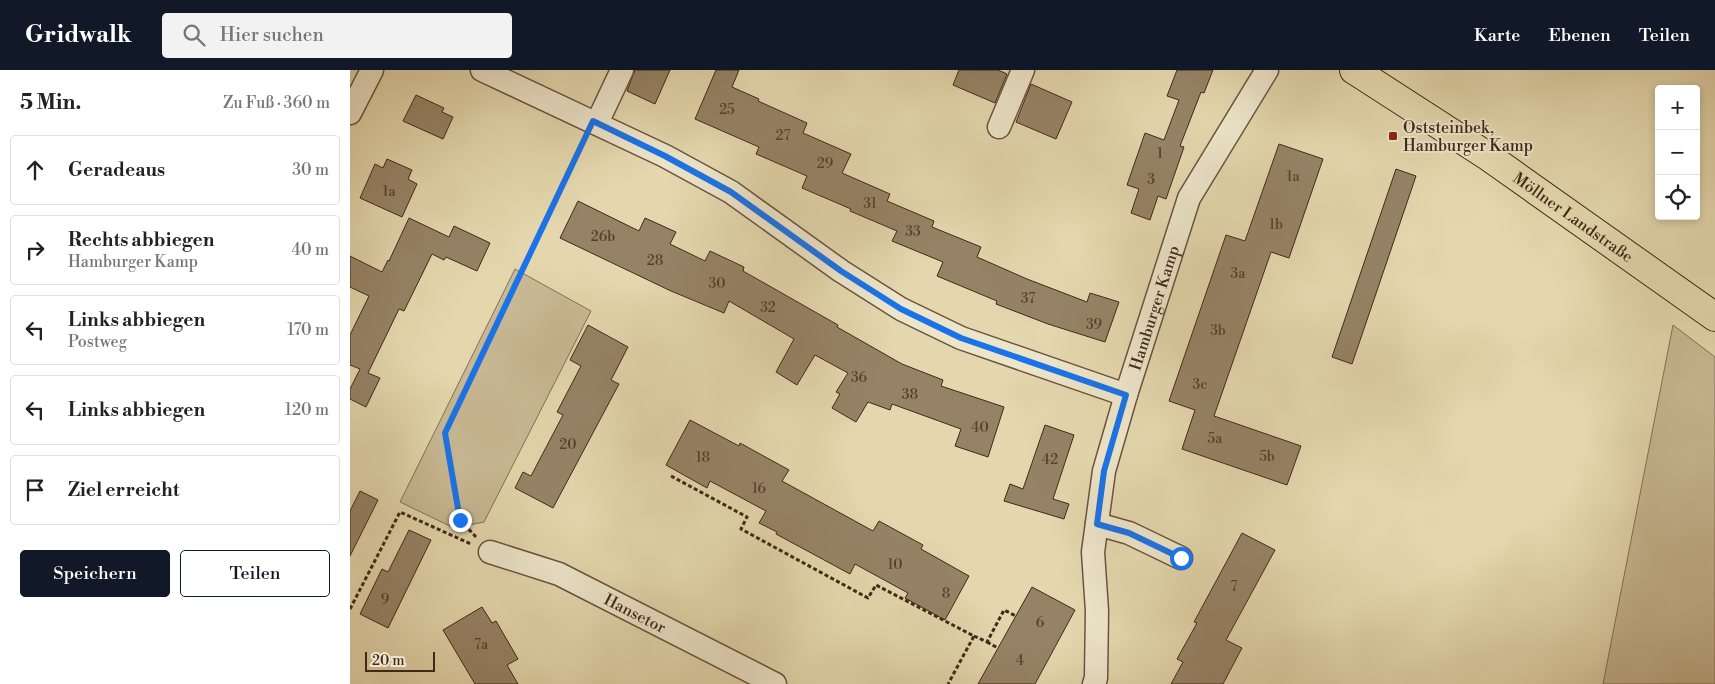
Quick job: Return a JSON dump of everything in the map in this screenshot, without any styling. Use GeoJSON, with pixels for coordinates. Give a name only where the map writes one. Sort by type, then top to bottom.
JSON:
{"type":"FeatureCollection","features":[{"type":"Feature","properties":{"kind":"main road","name":"Möllner Landstraße"},"geometry":{"type":"LineString","coordinates":[[1354,70],[1489,157],[1715,317]]}},
{"type":"Feature","properties":{"kind":"street"},"geometry":{"type":"LineString","coordinates":[[350,113],[372,70]]}},
{"type":"Feature","properties":{"kind":"street"},"geometry":{"type":"LineString","coordinates":[[482,70],[665,156],[731,192],[841,271],[901,309],[961,338],[1126,395]]}},
{"type":"Feature","properties":{"kind":"street"},"geometry":{"type":"LineString","coordinates":[[595,122],[622,70]]}},
{"type":"Feature","properties":{"kind":"street"},"geometry":{"type":"LineString","coordinates":[[999,126],[1023,70]]}},
{"type":"Feature","properties":{"kind":"street","name":"Hamburger Kamp"},"geometry":{"type":"LineString","coordinates":[[1094,684],[1096,678],[1097,611],[1093,552],[1104,471],[1126,395],[1189,198],[1267,70]]}},
{"type":"Feature","properties":{"kind":"street"},"geometry":{"type":"LineString","coordinates":[[1097,524],[1129,533],[1181,558]]}},
{"type":"Feature","properties":{"kind":"street","name":"Hansetor"},"geometry":{"type":"LineString","coordinates":[[490,552],[559,574],[775,684]]}},
{"type":"Feature","properties":{"kind":"path"},"geometry":{"type":"LineString","coordinates":[[490,552],[460,520],[445,433],[595,122]]}},
{"type":"Feature","properties":{"kind":"path"},"geometry":{"type":"LineString","coordinates":[[671,476],[748,517],[741,529],[868,598],[876,585],[998,648]]}},
{"type":"Feature","properties":{"kind":"path"},"geometry":{"type":"LineString","coordinates":[[350,609],[400,512],[490,552]]}},
{"type":"Feature","properties":{"kind":"path"},"geometry":{"type":"LineString","coordinates":[[987,642],[1004,610],[1016,616]]}},
{"type":"Feature","properties":{"kind":"path"},"geometry":{"type":"LineString","coordinates":[[948,684],[974,636]]}},
{"type":"Feature","properties":{"kind":"shaded area"},"geometry":{"type":"Polygon","coordinates":[[[515,269],[591,311],[484,522],[454,528],[400,502],[515,269]]]}},
{"type":"Feature","properties":{"kind":"shaded area"},"geometry":{"type":"Polygon","coordinates":[[[1673,325],[1715,357],[1715,684],[1603,684],[1673,325]]]}},
{"type":"Feature","properties":{"kind":"building"},"geometry":{"type":"Polygon","coordinates":[[[635,70],[670,70],[655,104],[627,91],[635,70]]]}},
{"type":"Feature","properties":{"kind":"building"},"geometry":{"type":"Polygon","coordinates":[[[716,70],[739,70],[732,87],[807,123],[803,133],[851,154],[842,173],[890,194],[887,201],[934,221],[932,227],[981,247],[977,257],[1087,302],[1090,293],[1119,302],[1105,342],[1048,324],[996,304],[997,301],[937,276],[943,262],[892,241],[897,231],[802,188],[807,176],[756,154],[759,147],[695,119],[716,70]]]}},
{"type":"Feature","properties":{"kind":"building"},"geometry":{"type":"Polygon","coordinates":[[[959,70],[998,70],[1007,74],[995,103],[953,85],[959,70]]]}},
{"type":"Feature","properties":{"kind":"building"},"geometry":{"type":"Polygon","coordinates":[[[1177,70],[1213,70],[1204,93],[1201,92],[1180,146],[1184,147],[1166,199],[1158,196],[1150,220],[1131,213],[1139,189],[1127,185],[1145,133],[1164,140],[1179,100],[1167,96],[1177,70]]]}},
{"type":"Feature","properties":{"kind":"building"},"geometry":{"type":"Polygon","coordinates":[[[1031,84],[1072,102],[1056,139],[1016,122],[1031,84]]]}},
{"type":"Feature","properties":{"kind":"building"},"geometry":{"type":"Polygon","coordinates":[[[416,95],[444,108],[442,112],[453,117],[443,139],[403,121],[416,95]]]}},
{"type":"Feature","properties":{"kind":"building"},"geometry":{"type":"Polygon","coordinates":[[[1279,144],[1323,159],[1289,258],[1271,252],[1214,416],[1301,446],[1287,485],[1182,449],[1195,410],[1169,401],[1226,235],[1245,241],[1279,144]]]}},
{"type":"Feature","properties":{"kind":"building"},"geometry":{"type":"Polygon","coordinates":[[[387,159],[412,170],[408,179],[417,184],[402,217],[360,198],[375,164],[383,168],[387,159]]]}},
{"type":"Feature","properties":{"kind":"building"},"geometry":{"type":"Polygon","coordinates":[[[1396,169],[1416,176],[1352,364],[1332,357],[1396,169]]]}},
{"type":"Feature","properties":{"kind":"building"},"geometry":{"type":"Polygon","coordinates":[[[578,201],[639,231],[645,218],[676,232],[670,244],[705,261],[710,251],[744,267],[743,271],[902,364],[943,380],[941,386],[1004,407],[988,457],[955,446],[961,429],[892,404],[890,410],[868,402],[856,422],[832,408],[840,394],[836,392],[848,373],[815,355],[797,385],[776,372],[794,339],[729,301],[724,313],[671,291],[560,238],[578,201]]]}},
{"type":"Feature","properties":{"kind":"building"},"geometry":{"type":"Polygon","coordinates":[[[409,218],[449,237],[454,226],[490,243],[477,271],[446,257],[444,260],[432,254],[404,311],[399,309],[368,373],[380,378],[366,407],[350,399],[350,389],[360,369],[350,365],[350,335],[369,296],[350,287],[350,256],[382,272],[409,218]]]}},
{"type":"Feature","properties":{"kind":"building"},"geometry":{"type":"Polygon","coordinates":[[[588,325],[628,347],[611,380],[619,384],[553,508],[515,488],[523,472],[531,476],[563,415],[557,412],[581,366],[570,360],[588,325]]]}},
{"type":"Feature","properties":{"kind":"building"},"geometry":{"type":"Polygon","coordinates":[[[690,420],[739,446],[740,443],[789,470],[782,481],[873,531],[879,521],[923,545],[921,549],[969,576],[945,620],[905,598],[908,593],[855,564],[850,574],[776,534],[777,532],[759,523],[766,511],[710,481],[707,488],[666,465],[690,420]]]}},
{"type":"Feature","properties":{"kind":"building"},"geometry":{"type":"Polygon","coordinates":[[[1045,425],[1074,435],[1053,499],[1069,504],[1064,519],[1004,501],[1010,484],[1023,489],[1045,425]]]}},
{"type":"Feature","properties":{"kind":"building"},"geometry":{"type":"Polygon","coordinates":[[[360,491],[378,500],[350,556],[350,511],[360,491]]]}},
{"type":"Feature","properties":{"kind":"building"},"geometry":{"type":"Polygon","coordinates":[[[409,530],[431,540],[388,628],[360,614],[382,569],[388,572],[409,530]]]}},
{"type":"Feature","properties":{"kind":"building"},"geometry":{"type":"Polygon","coordinates":[[[1242,533],[1275,550],[1226,640],[1242,648],[1223,684],[1171,684],[1183,662],[1177,659],[1197,623],[1194,622],[1242,533]]]}},
{"type":"Feature","properties":{"kind":"building"},"geometry":{"type":"Polygon","coordinates":[[[1032,587],[1075,610],[1035,684],[978,684],[1032,587]]]}},
{"type":"Feature","properties":{"kind":"building"},"geometry":{"type":"Polygon","coordinates":[[[482,607],[492,623],[496,621],[518,659],[507,665],[518,684],[475,684],[443,630],[482,607]]]}},
{"type":"Feature","properties":{"kind":"place","name":"Oststeinbek, Hamburger Kamp"},"geometry":{"type":"Point","coordinates":[1393,136]}},
{"type":"Feature","properties":{"kind":"route"},"geometry":{"type":"LineString","coordinates":[[460,520],[445,433],[593,121],[665,156],[731,192],[841,271],[901,309],[961,338],[1126,395],[1104,471],[1097,524],[1129,533],[1181,558]]}}]}
